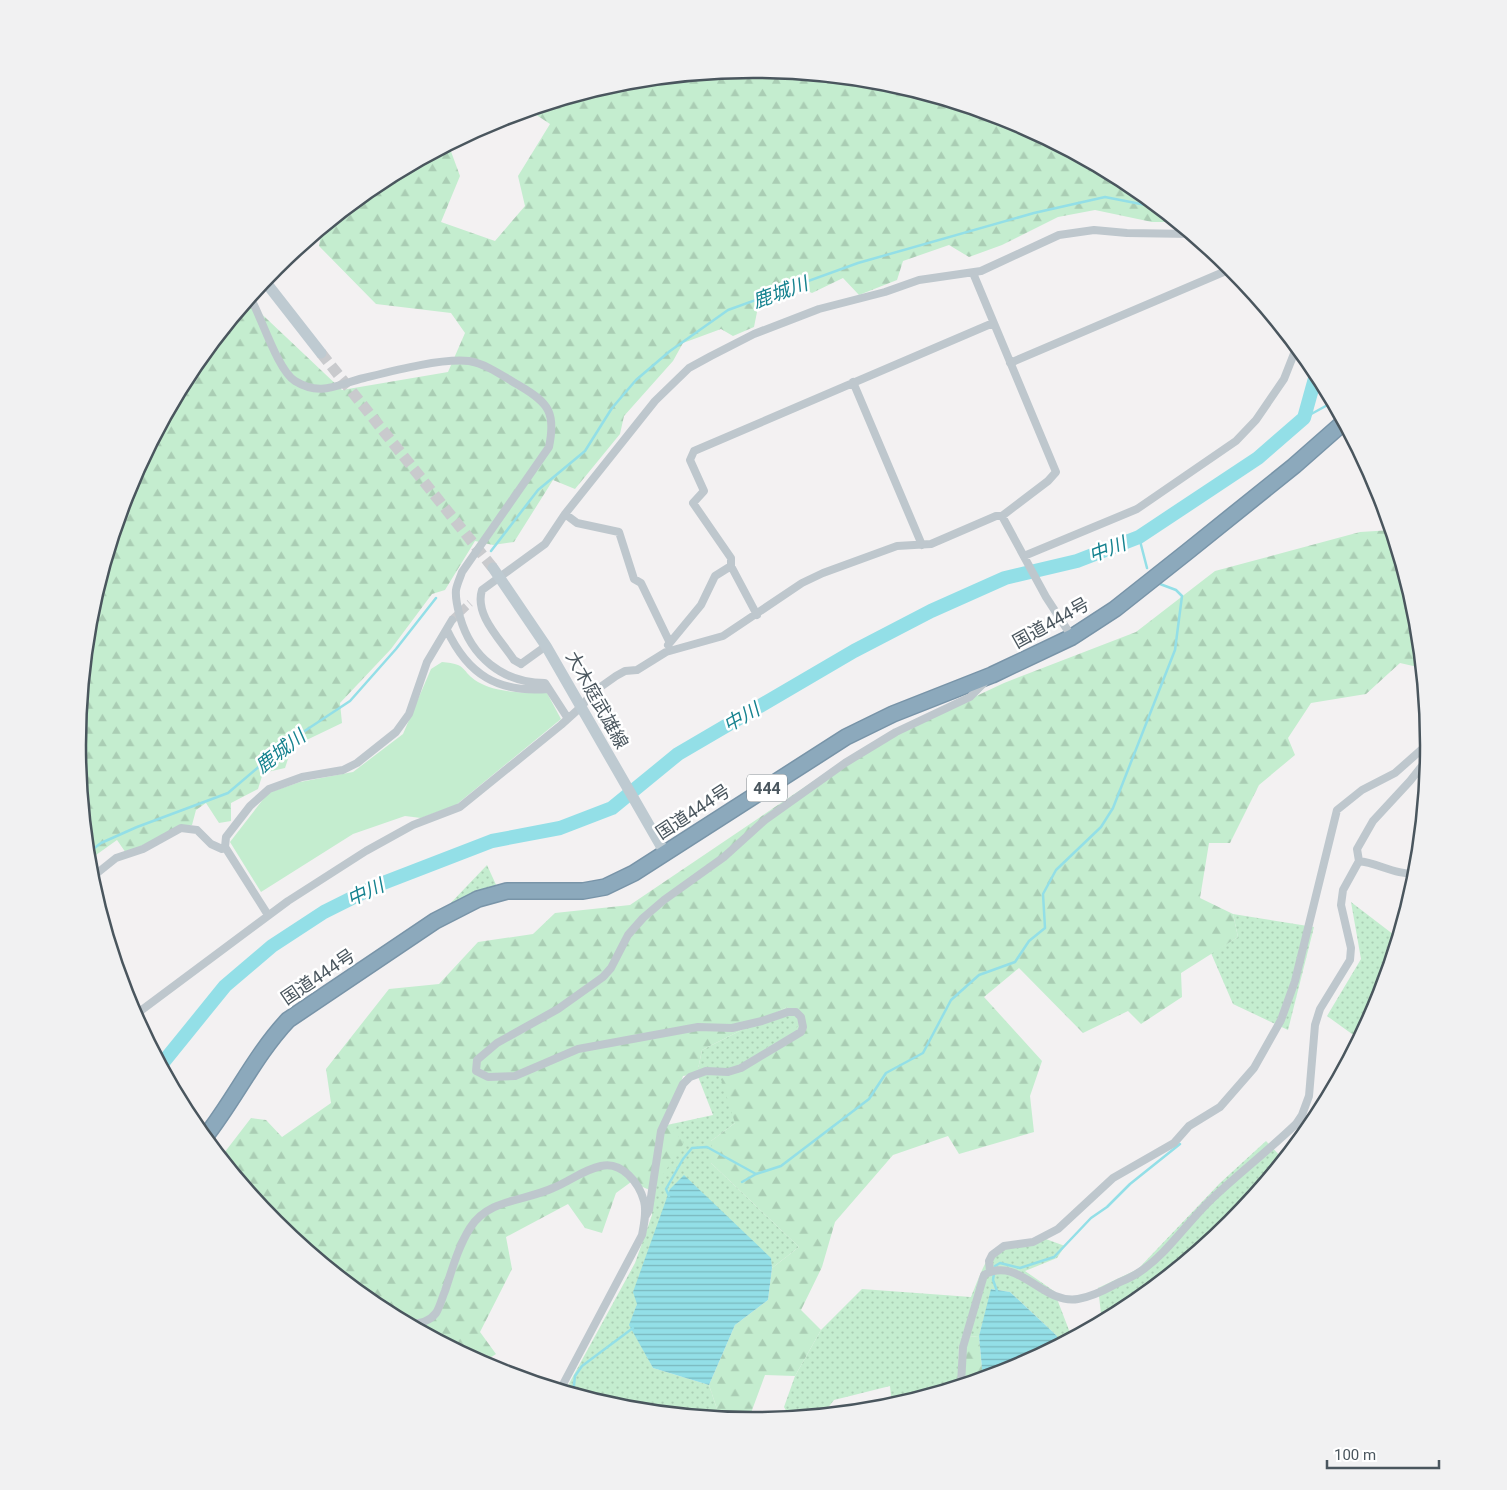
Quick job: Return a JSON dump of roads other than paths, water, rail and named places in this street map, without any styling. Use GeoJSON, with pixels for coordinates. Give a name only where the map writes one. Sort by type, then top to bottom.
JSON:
{"type":"FeatureCollection","features":[{"type":"Feature","properties":{"kind":"highway","name":"国道444号"},"geometry":{"type":"LineString","coordinates":[[210,1132],[225,1112],[271,1038],[288,1020],[434,920],[478,899],[507,891],[583,891],[605,887],[634,873],[846,737],[893,714],[992,675],[1072,637],[1115,609],[1294,466],[1338,422]]}},
{"type":"Feature","properties":{"kind":"main road"},"geometry":{"type":"LineString","coordinates":[[269,287],[321,353]]}},
{"type":"Feature","properties":{"kind":"main road","name":"大木庭武雄線"},"geometry":{"type":"LineString","coordinates":[[496,573],[546,646],[582,706],[647,825],[665,853]]}},
{"type":"Feature","properties":{"kind":"street"},"geometry":{"type":"LineString","coordinates":[[521,664],[514,660],[482,612],[479,600],[482,590],[496,573],[545,544],[565,514],[627,434],[655,401],[689,368],[754,334],[819,309],[885,292],[919,280],[973,273],[1059,236],[1094,230],[1127,233],[1183,234]]}},
{"type":"Feature","properties":{"kind":"street"},"geometry":{"type":"LineString","coordinates":[[1010,363],[1224,272]]}},
{"type":"Feature","properties":{"kind":"street"},"geometry":{"type":"LineString","coordinates":[[142,1010],[268,915],[366,851],[413,825],[460,806],[514,764],[582,706],[592,693],[616,676],[625,671],[636,670],[666,652],[723,636],[757,615],[802,583],[823,573],[897,546],[922,545],[950,538],[996,516],[1002,516],[1048,482],[1056,472],[973,273]]}},
{"type":"Feature","properties":{"kind":"street"},"geometry":{"type":"LineString","coordinates":[[253,304],[284,370],[293,380],[305,385],[329,389],[362,378],[433,364],[470,361],[490,368],[541,399],[548,409],[552,431],[549,447],[462,572],[456,590],[457,608],[468,640],[491,666],[505,675],[521,680],[545,683],[567,717]]}},
{"type":"Feature","properties":{"kind":"street"},"geometry":{"type":"LineString","coordinates":[[757,615],[731,566],[731,558],[694,503],[704,491],[690,460],[694,451],[993,323]]}},
{"type":"Feature","properties":{"kind":"street"},"geometry":{"type":"LineString","coordinates":[[1024,556],[1137,509],[1236,441],[1256,420],[1284,379],[1294,354]]}},
{"type":"Feature","properties":{"kind":"street"},"geometry":{"type":"LineString","coordinates":[[853,382],[922,545]]}},
{"type":"Feature","properties":{"kind":"street"},"geometry":{"type":"LineString","coordinates":[[565,514],[577,523],[619,532],[634,579],[641,583],[669,641]]}},
{"type":"Feature","properties":{"kind":"street"},"geometry":{"type":"LineString","coordinates":[[1002,516],[1046,597],[1072,637]]}},
{"type":"Feature","properties":{"kind":"street"},"geometry":{"type":"LineString","coordinates":[[666,652],[669,641],[701,605],[715,576],[731,566]]}},
{"type":"Feature","properties":{"kind":"street"},"geometry":{"type":"LineString","coordinates":[[470,604],[479,600]]}},
{"type":"Feature","properties":{"kind":"street"},"geometry":{"type":"LineString","coordinates":[[268,915],[225,847],[226,837],[250,806],[269,790],[302,777],[343,770],[358,763],[396,732],[409,714],[427,662],[452,620]]}},
{"type":"Feature","properties":{"kind":"street"},"geometry":{"type":"LineString","coordinates":[[447,630],[463,660],[477,673],[494,683],[514,688],[548,689]]}},
{"type":"Feature","properties":{"kind":"street"},"geometry":{"type":"LineString","coordinates":[[521,664],[546,646]]}},
{"type":"Feature","properties":{"kind":"street"},"geometry":{"type":"LineString","coordinates":[[521,664],[521,680]]}},
{"type":"Feature","properties":{"kind":"street"},"geometry":{"type":"LineString","coordinates":[[645,1217],[649,1210],[661,1131],[683,1084],[690,1077],[706,1071],[728,1072],[740,1068],[800,1032],[803,1027],[801,1017],[796,1012],[788,1012],[762,1021],[732,1028],[698,1027],[578,1049],[515,1076],[488,1077],[476,1071],[477,1060],[497,1043],[558,1009],[603,977],[611,968],[628,935],[643,918],[664,900],[724,857],[765,820],[845,763],[896,732],[970,697],[992,675]]}},
{"type":"Feature","properties":{"kind":"street"},"geometry":{"type":"LineString","coordinates":[[994,1270],[989,1261],[992,1255],[1004,1246],[1033,1242],[1058,1229],[1112,1178],[1174,1143],[1189,1126],[1220,1107],[1254,1068],[1281,1020],[1295,980],[1337,810],[1362,790],[1395,773],[1421,750]]}},
{"type":"Feature","properties":{"kind":"street"},"geometry":{"type":"LineString","coordinates":[[961,1379],[963,1347],[984,1274],[994,1270],[1006,1269],[1021,1275],[1052,1296],[1064,1299],[1078,1299],[1102,1291],[1138,1273],[1158,1257],[1215,1195],[1296,1124],[1302,1115],[1309,1096],[1315,1025],[1320,1010],[1350,960],[1351,948],[1341,905],[1343,890],[1358,861],[1357,849],[1373,821],[1420,768]]}},
{"type":"Feature","properties":{"kind":"street"},"geometry":{"type":"LineString","coordinates":[[98,872],[116,858],[143,849],[182,828],[197,830],[211,844],[222,849],[225,847]]}},
{"type":"Feature","properties":{"kind":"street"},"geometry":{"type":"LineString","coordinates":[[1358,861],[1373,862],[1398,872],[1408,873]]}},
{"type":"Feature","properties":{"kind":"street"},"geometry":{"type":"LineString","coordinates":[[419,1322],[426,1321],[436,1313],[461,1245],[470,1227],[481,1215],[500,1204],[552,1189],[588,1169],[604,1165],[615,1166],[625,1172],[637,1184],[644,1202],[645,1217],[642,1235],[562,1384]]}},
{"type":"Feature","properties":{"kind":"water"},"geometry":{"type":"Polygon","coordinates":[[[684,1175],[771,1258],[772,1268],[768,1300],[735,1325],[709,1385],[653,1368],[629,1325],[637,1304],[633,1292],[670,1189],[684,1175]]]}},
{"type":"Feature","properties":{"kind":"water"},"geometry":{"type":"Polygon","coordinates":[[[991,1289],[1010,1292],[1057,1336],[1057,1340],[1009,1362],[982,1372],[979,1336],[991,1289]]]}},
{"type":"Feature","properties":{"kind":"waterway","name":"鹿城川"},"geometry":{"type":"LineString","coordinates":[[491,551],[538,490],[585,451],[612,408],[636,380],[670,351],[728,310],[858,263],[1034,213],[1105,197],[1146,205]]}},
{"type":"Feature","properties":{"kind":"waterway","name":"中川"},"geometry":{"type":"LineString","coordinates":[[165,1060],[225,986],[272,946],[324,912],[378,885],[492,841],[560,828],[612,808],[678,754],[854,651],[931,611],[1005,578],[1077,561],[1139,537],[1258,458],[1304,418],[1314,382]]}},
{"type":"Feature","properties":{"kind":"waterway"},"geometry":{"type":"LineString","coordinates":[[1304,418],[1328,405]]}},
{"type":"Feature","properties":{"kind":"waterway"},"geometry":{"type":"LineString","coordinates":[[1139,537],[1147,568]]}},
{"type":"Feature","properties":{"kind":"waterway"},"geometry":{"type":"LineString","coordinates":[[742,1182],[756,1174],[781,1166],[869,1099],[886,1073],[923,1053],[951,1000],[979,975],[1015,962],[1029,941],[1045,928],[1043,894],[1056,870],[1101,827],[1113,808],[1175,650],[1182,596],[1176,590],[1160,584]]}},
{"type":"Feature","properties":{"kind":"waterway","name":"鹿城川"},"geometry":{"type":"LineString","coordinates":[[95,848],[101,843],[137,827],[228,793],[288,742],[350,701],[396,649],[436,598]]}},
{"type":"Feature","properties":{"kind":"waterway"},"geometry":{"type":"LineString","coordinates":[[997,1291],[993,1280],[995,1266],[1000,1263],[1020,1268],[1054,1257],[1091,1218],[1107,1207],[1130,1184],[1180,1144]]}},
{"type":"Feature","properties":{"kind":"waterway"},"geometry":{"type":"LineString","coordinates":[[669,1196],[666,1189],[683,1159],[692,1148],[707,1147],[756,1174]]}},
{"type":"Feature","properties":{"kind":"waterway"},"geometry":{"type":"LineString","coordinates":[[574,1388],[575,1376],[582,1366],[633,1328]]}},
{"type":"Feature","properties":{"kind":"tunnel"},"geometry":{"type":"LineString","coordinates":[[321,353],[493,568]]}},
{"type":"Feature","properties":{"kind":"tunnel"},"geometry":{"type":"LineString","coordinates":[[452,620],[470,603]]}}]}
